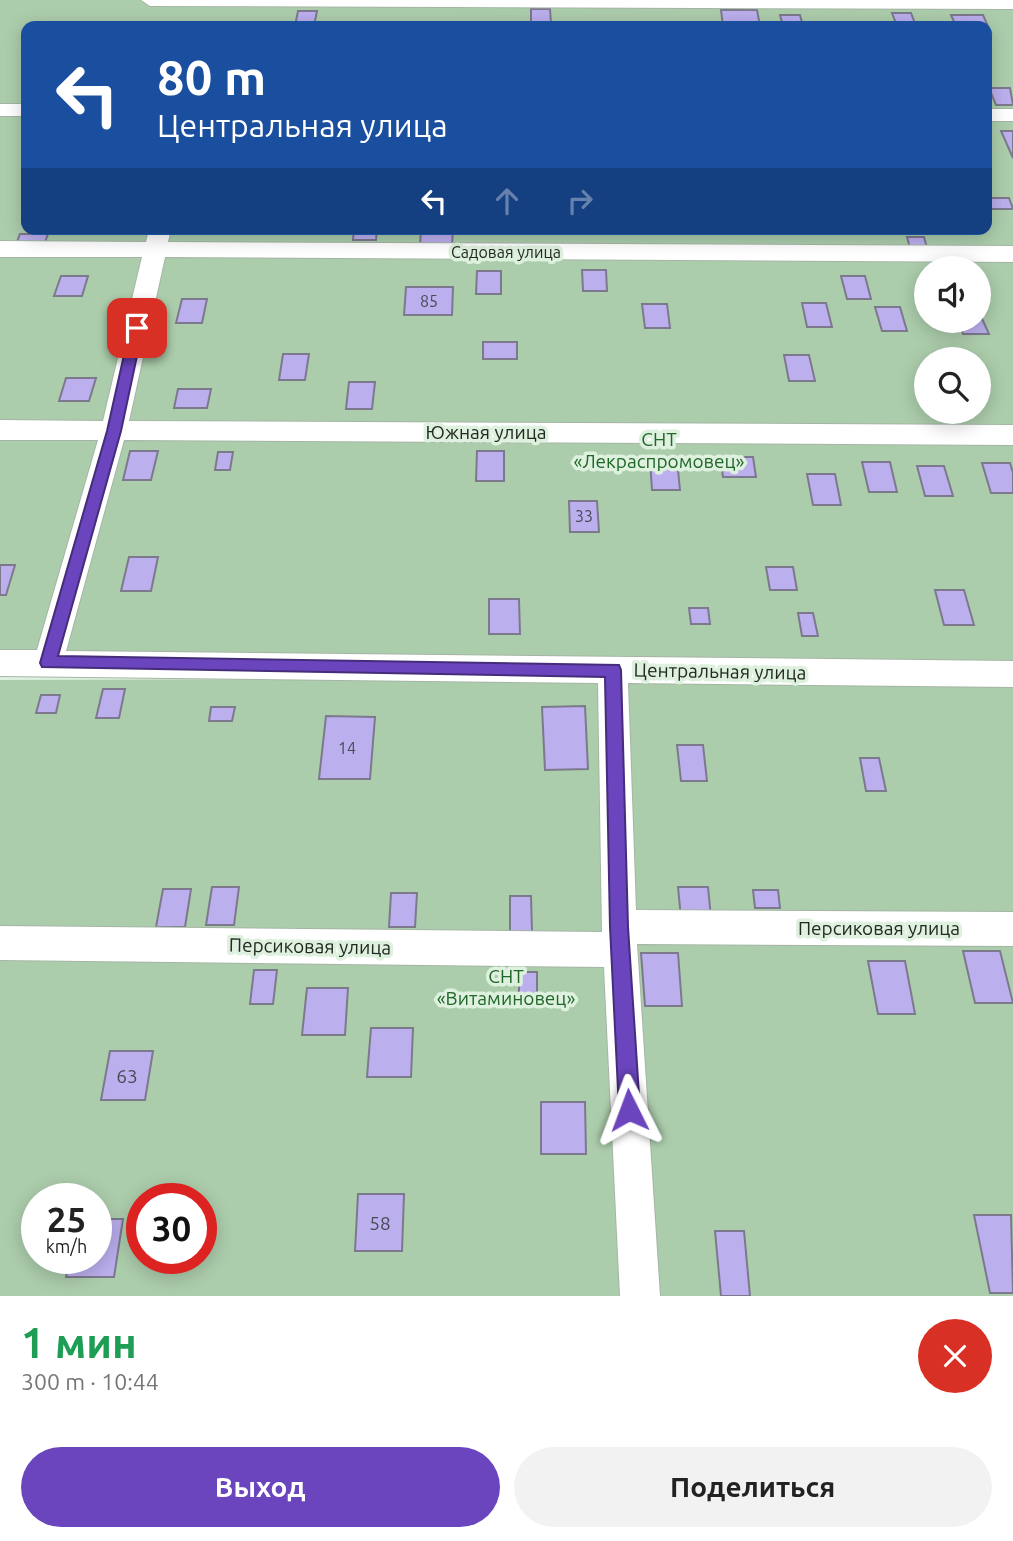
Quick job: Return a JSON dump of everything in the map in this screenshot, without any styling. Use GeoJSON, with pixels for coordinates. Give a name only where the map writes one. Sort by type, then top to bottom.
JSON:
{"type":"FeatureCollection","features":[{"type":"Feature","properties":{"kind":"street"},"geometry":{"type":"LineString","coordinates":[[150,0],[220,5],[1013,3]]}},
{"type":"Feature","properties":{"kind":"street"},"geometry":{"type":"LineString","coordinates":[[0,110],[21,110]]}},
{"type":"Feature","properties":{"kind":"street"},"geometry":{"type":"LineString","coordinates":[[992,115],[1013,115]]}},
{"type":"Feature","properties":{"kind":"street"},"geometry":{"type":"LineString","coordinates":[[48,663],[114,431],[157,240]]}},
{"type":"Feature","properties":{"kind":"street","name":"Садовая улица"},"geometry":{"type":"LineString","coordinates":[[0,249],[157,240],[1013,254]]}},
{"type":"Feature","properties":{"kind":"street","name":"Южная улица"},"geometry":{"type":"LineString","coordinates":[[0,430],[1013,435]]}},
{"type":"Feature","properties":{"kind":"street","name":"Центральная улица"},"geometry":{"type":"LineString","coordinates":[[0,663],[1013,674]]}},
{"type":"Feature","properties":{"kind":"street"},"geometry":{"type":"LineString","coordinates":[[613,670],[620,939],[640,1296]]}},
{"type":"Feature","properties":{"kind":"street","name":"Персиковая улица"},"geometry":{"type":"LineString","coordinates":[[0,943],[620,939],[1013,929]]}},
{"type":"Feature","properties":{"kind":"green space","name":"СНТ «Лекраспромовец»"},"geometry":{"type":"Polygon","coordinates":[[[0,0],[1013,0],[1013,674],[0,663],[0,0]]]}},
{"type":"Feature","properties":{"kind":"green space","name":"СНТ «Витаминовец»"},"geometry":{"type":"Polygon","coordinates":[[[0,680],[1013,681],[1013,1296],[0,1296],[0,680]]]}},
{"type":"Feature","properties":{"kind":"building"},"geometry":{"type":"Polygon","coordinates":[[[531,9],[550,9],[551,21],[531,21],[531,9]]]}},
{"type":"Feature","properties":{"kind":"building"},"geometry":{"type":"Polygon","coordinates":[[[721,10],[757,10],[759,21],[722,21],[721,10]]]}},
{"type":"Feature","properties":{"kind":"building"},"geometry":{"type":"Polygon","coordinates":[[[298,11],[317,11],[315,21],[296,21],[298,11]]]}},
{"type":"Feature","properties":{"kind":"building"},"geometry":{"type":"Polygon","coordinates":[[[892,13],[911,13],[914,21],[895,21],[892,13]]]}},
{"type":"Feature","properties":{"kind":"building"},"geometry":{"type":"Polygon","coordinates":[[[780,15],[800,15],[802,21],[782,21],[780,15]]]}},
{"type":"Feature","properties":{"kind":"building"},"geometry":{"type":"Polygon","coordinates":[[[951,15],[983,15],[986,21],[954,21],[951,15]]]}},
{"type":"Feature","properties":{"kind":"building"},"geometry":{"type":"Polygon","coordinates":[[[992,88],[1010,88],[1013,105],[996,105],[992,88]]]}},
{"type":"Feature","properties":{"kind":"building"},"geometry":{"type":"Polygon","coordinates":[[[1001,131],[1013,131],[1013,158],[1001,131]]]}},
{"type":"Feature","properties":{"kind":"building"},"geometry":{"type":"Polygon","coordinates":[[[992,198],[1009,198],[1013,209],[992,209],[992,198]]]}},
{"type":"Feature","properties":{"kind":"building"},"geometry":{"type":"Polygon","coordinates":[[[20,234],[48,235],[43,247],[15,247],[20,234]]]}},
{"type":"Feature","properties":{"kind":"building"},"geometry":{"type":"Polygon","coordinates":[[[353,235],[376,235],[376,240],[353,240],[353,235]]]}},
{"type":"Feature","properties":{"kind":"building"},"geometry":{"type":"Polygon","coordinates":[[[421,235],[453,235],[452,245],[420,245],[421,235]]]}},
{"type":"Feature","properties":{"kind":"building"},"geometry":{"type":"Polygon","coordinates":[[[907,237],[924,237],[927,248],[910,248],[907,237]]]}},
{"type":"Feature","properties":{"kind":"building"},"geometry":{"type":"Polygon","coordinates":[[[582,270],[606,270],[607,291],[583,291],[582,270]]]}},
{"type":"Feature","properties":{"kind":"building"},"geometry":{"type":"Polygon","coordinates":[[[477,271],[501,271],[501,294],[476,294],[477,271]]]}},
{"type":"Feature","properties":{"kind":"building"},"geometry":{"type":"Polygon","coordinates":[[[61,276],[88,276],[82,296],[54,296],[61,276]]]}},
{"type":"Feature","properties":{"kind":"building"},"geometry":{"type":"Polygon","coordinates":[[[841,276],[865,276],[871,299],[847,299],[841,276]]]}},
{"type":"Feature","properties":{"kind":"building"},"geometry":{"type":"Polygon","coordinates":[[[406,287],[453,287],[452,315],[404,315],[406,287]]]}},
{"type":"Feature","properties":{"kind":"building"},"geometry":{"type":"Polygon","coordinates":[[[182,299],[207,299],[202,323],[176,323],[182,299]]]}},
{"type":"Feature","properties":{"kind":"building"},"geometry":{"type":"Polygon","coordinates":[[[802,303],[826,303],[832,327],[807,327],[802,303]]]}},
{"type":"Feature","properties":{"kind":"building"},"geometry":{"type":"Polygon","coordinates":[[[642,304],[667,304],[670,328],[645,328],[642,304]]]}},
{"type":"Feature","properties":{"kind":"building"},"geometry":{"type":"Polygon","coordinates":[[[875,307],[900,307],[907,331],[882,331],[875,307]]]}},
{"type":"Feature","properties":{"kind":"building"},"geometry":{"type":"Polygon","coordinates":[[[483,342],[517,342],[517,359],[483,359],[483,342]]]}},
{"type":"Feature","properties":{"kind":"building"},"geometry":{"type":"Polygon","coordinates":[[[283,354],[309,354],[305,380],[279,380],[283,354]]]}},
{"type":"Feature","properties":{"kind":"building"},"geometry":{"type":"Polygon","coordinates":[[[784,355],[809,355],[815,381],[789,381],[784,355]]]}},
{"type":"Feature","properties":{"kind":"building"},"geometry":{"type":"Polygon","coordinates":[[[66,378],[96,378],[89,401],[59,401],[66,378]]]}},
{"type":"Feature","properties":{"kind":"building"},"geometry":{"type":"Polygon","coordinates":[[[349,382],[375,382],[372,409],[346,409],[349,382]]]}},
{"type":"Feature","properties":{"kind":"building"},"geometry":{"type":"Polygon","coordinates":[[[178,389],[211,389],[207,408],[174,408],[178,389]]]}},
{"type":"Feature","properties":{"kind":"building"},"geometry":{"type":"Polygon","coordinates":[[[130,451],[158,451],[151,480],[123,480],[130,451]]]}},
{"type":"Feature","properties":{"kind":"building"},"geometry":{"type":"Polygon","coordinates":[[[477,451],[504,451],[504,481],[476,481],[477,451]]]}},
{"type":"Feature","properties":{"kind":"building"},"geometry":{"type":"Polygon","coordinates":[[[218,452],[233,452],[230,470],[215,470],[218,452]]]}},
{"type":"Feature","properties":{"kind":"building"},"geometry":{"type":"Polygon","coordinates":[[[720,457],[753,457],[756,477],[723,477],[720,457]]]}},
{"type":"Feature","properties":{"kind":"building"},"geometry":{"type":"Polygon","coordinates":[[[650,460],[677,460],[680,490],[652,490],[650,460]]]}},
{"type":"Feature","properties":{"kind":"building"},"geometry":{"type":"Polygon","coordinates":[[[862,462],[890,462],[897,492],[869,492],[862,462]]]}},
{"type":"Feature","properties":{"kind":"building"},"geometry":{"type":"Polygon","coordinates":[[[982,463],[1010,463],[1013,493],[991,493],[982,463]]]}},
{"type":"Feature","properties":{"kind":"building"},"geometry":{"type":"Polygon","coordinates":[[[917,466],[944,466],[953,496],[925,496],[917,466]]]}},
{"type":"Feature","properties":{"kind":"building"},"geometry":{"type":"Polygon","coordinates":[[[807,474],[835,474],[841,505],[813,505],[807,474]]]}},
{"type":"Feature","properties":{"kind":"building"},"geometry":{"type":"Polygon","coordinates":[[[569,501],[597,501],[599,532],[570,532],[569,501]]]}},
{"type":"Feature","properties":{"kind":"building"},"geometry":{"type":"Polygon","coordinates":[[[129,557],[158,557],[151,591],[121,591],[129,557]]]}},
{"type":"Feature","properties":{"kind":"building"},"geometry":{"type":"Polygon","coordinates":[[[0,565],[15,565],[6,595],[0,595],[0,565]]]}},
{"type":"Feature","properties":{"kind":"building"},"geometry":{"type":"Polygon","coordinates":[[[766,567],[793,567],[797,590],[770,590],[766,567]]]}},
{"type":"Feature","properties":{"kind":"building"},"geometry":{"type":"Polygon","coordinates":[[[935,590],[964,590],[974,625],[944,625],[935,590]]]}},
{"type":"Feature","properties":{"kind":"building"},"geometry":{"type":"Polygon","coordinates":[[[489,599],[519,599],[520,634],[489,634],[489,599]]]}},
{"type":"Feature","properties":{"kind":"building"},"geometry":{"type":"Polygon","coordinates":[[[689,608],[708,608],[710,624],[691,624],[689,608]]]}},
{"type":"Feature","properties":{"kind":"building"},"geometry":{"type":"Polygon","coordinates":[[[798,613],[813,613],[818,636],[802,636],[798,613]]]}},
{"type":"Feature","properties":{"kind":"building"},"geometry":{"type":"Polygon","coordinates":[[[103,689],[125,689],[119,718],[96,718],[103,689]]]}},
{"type":"Feature","properties":{"kind":"building"},"geometry":{"type":"Polygon","coordinates":[[[41,695],[60,695],[56,713],[36,713],[41,695]]]}},
{"type":"Feature","properties":{"kind":"building"},"geometry":{"type":"Polygon","coordinates":[[[585,706],[588,769],[545,770],[542,707],[585,706]]]}},
{"type":"Feature","properties":{"kind":"building"},"geometry":{"type":"Polygon","coordinates":[[[211,707],[235,707],[232,721],[209,721],[211,707]]]}},
{"type":"Feature","properties":{"kind":"building"},"geometry":{"type":"Polygon","coordinates":[[[326,716],[375,717],[370,779],[319,779],[326,716]]]}},
{"type":"Feature","properties":{"kind":"building"},"geometry":{"type":"Polygon","coordinates":[[[677,745],[703,745],[707,781],[681,781],[677,745]]]}},
{"type":"Feature","properties":{"kind":"building"},"geometry":{"type":"Polygon","coordinates":[[[860,758],[879,758],[886,791],[866,791],[860,758]]]}},
{"type":"Feature","properties":{"kind":"building"},"geometry":{"type":"Polygon","coordinates":[[[212,887],[239,887],[234,925],[206,925],[212,887]]]}},
{"type":"Feature","properties":{"kind":"building"},"geometry":{"type":"Polygon","coordinates":[[[678,887],[708,887],[711,918],[681,918],[678,887]]]}},
{"type":"Feature","properties":{"kind":"building"},"geometry":{"type":"Polygon","coordinates":[[[163,889],[191,889],[185,927],[156,927],[163,889]]]}},
{"type":"Feature","properties":{"kind":"building"},"geometry":{"type":"Polygon","coordinates":[[[753,890],[778,890],[780,908],[755,908],[753,890]]]}},
{"type":"Feature","properties":{"kind":"building"},"geometry":{"type":"Polygon","coordinates":[[[391,893],[417,893],[415,927],[389,927],[391,893]]]}},
{"type":"Feature","properties":{"kind":"building"},"geometry":{"type":"Polygon","coordinates":[[[510,896],[531,896],[532,932],[510,932],[510,896]]]}},
{"type":"Feature","properties":{"kind":"building"},"geometry":{"type":"Polygon","coordinates":[[[963,951],[1000,951],[1013,1003],[975,1003],[963,951]]]}},
{"type":"Feature","properties":{"kind":"building"},"geometry":{"type":"Polygon","coordinates":[[[641,953],[678,953],[682,1006],[645,1006],[641,953]]]}},
{"type":"Feature","properties":{"kind":"building"},"geometry":{"type":"Polygon","coordinates":[[[868,961],[905,961],[915,1014],[878,1014],[868,961]]]}},
{"type":"Feature","properties":{"kind":"building"},"geometry":{"type":"Polygon","coordinates":[[[254,970],[277,970],[273,1004],[250,1004],[254,970]]]}},
{"type":"Feature","properties":{"kind":"building"},"geometry":{"type":"Polygon","coordinates":[[[519,972],[537,972],[537,999],[519,999],[519,972]]]}},
{"type":"Feature","properties":{"kind":"building"},"geometry":{"type":"Polygon","coordinates":[[[307,988],[348,988],[345,1035],[302,1035],[307,988]]]}},
{"type":"Feature","properties":{"kind":"building"},"geometry":{"type":"Polygon","coordinates":[[[371,1028],[413,1028],[411,1077],[367,1077],[371,1028]]]}},
{"type":"Feature","properties":{"kind":"building"},"geometry":{"type":"Polygon","coordinates":[[[110,1051],[153,1051],[145,1100],[101,1100],[110,1051]]]}},
{"type":"Feature","properties":{"kind":"building"},"geometry":{"type":"Polygon","coordinates":[[[541,1102],[585,1102],[586,1154],[541,1154],[541,1102]]]}},
{"type":"Feature","properties":{"kind":"building"},"geometry":{"type":"Polygon","coordinates":[[[358,1194],[404,1194],[402,1251],[355,1251],[358,1194]]]}},
{"type":"Feature","properties":{"kind":"building"},"geometry":{"type":"Polygon","coordinates":[[[974,1215],[1011,1215],[1013,1293],[990,1293],[974,1215]]]}},
{"type":"Feature","properties":{"kind":"building"},"geometry":{"type":"Polygon","coordinates":[[[112,1219],[123,1219],[114,1277],[66,1277],[67,1274],[112,1274],[112,1219]]]}},
{"type":"Feature","properties":{"kind":"building"},"geometry":{"type":"Polygon","coordinates":[[[715,1231],[744,1231],[750,1296],[721,1296],[715,1231]]]}},
{"type":"Feature","properties":{"kind":"route"},"geometry":{"type":"LineString","coordinates":[[137,328],[114,431],[48,663],[613,670],[619,927],[629,1110]]}}]}
